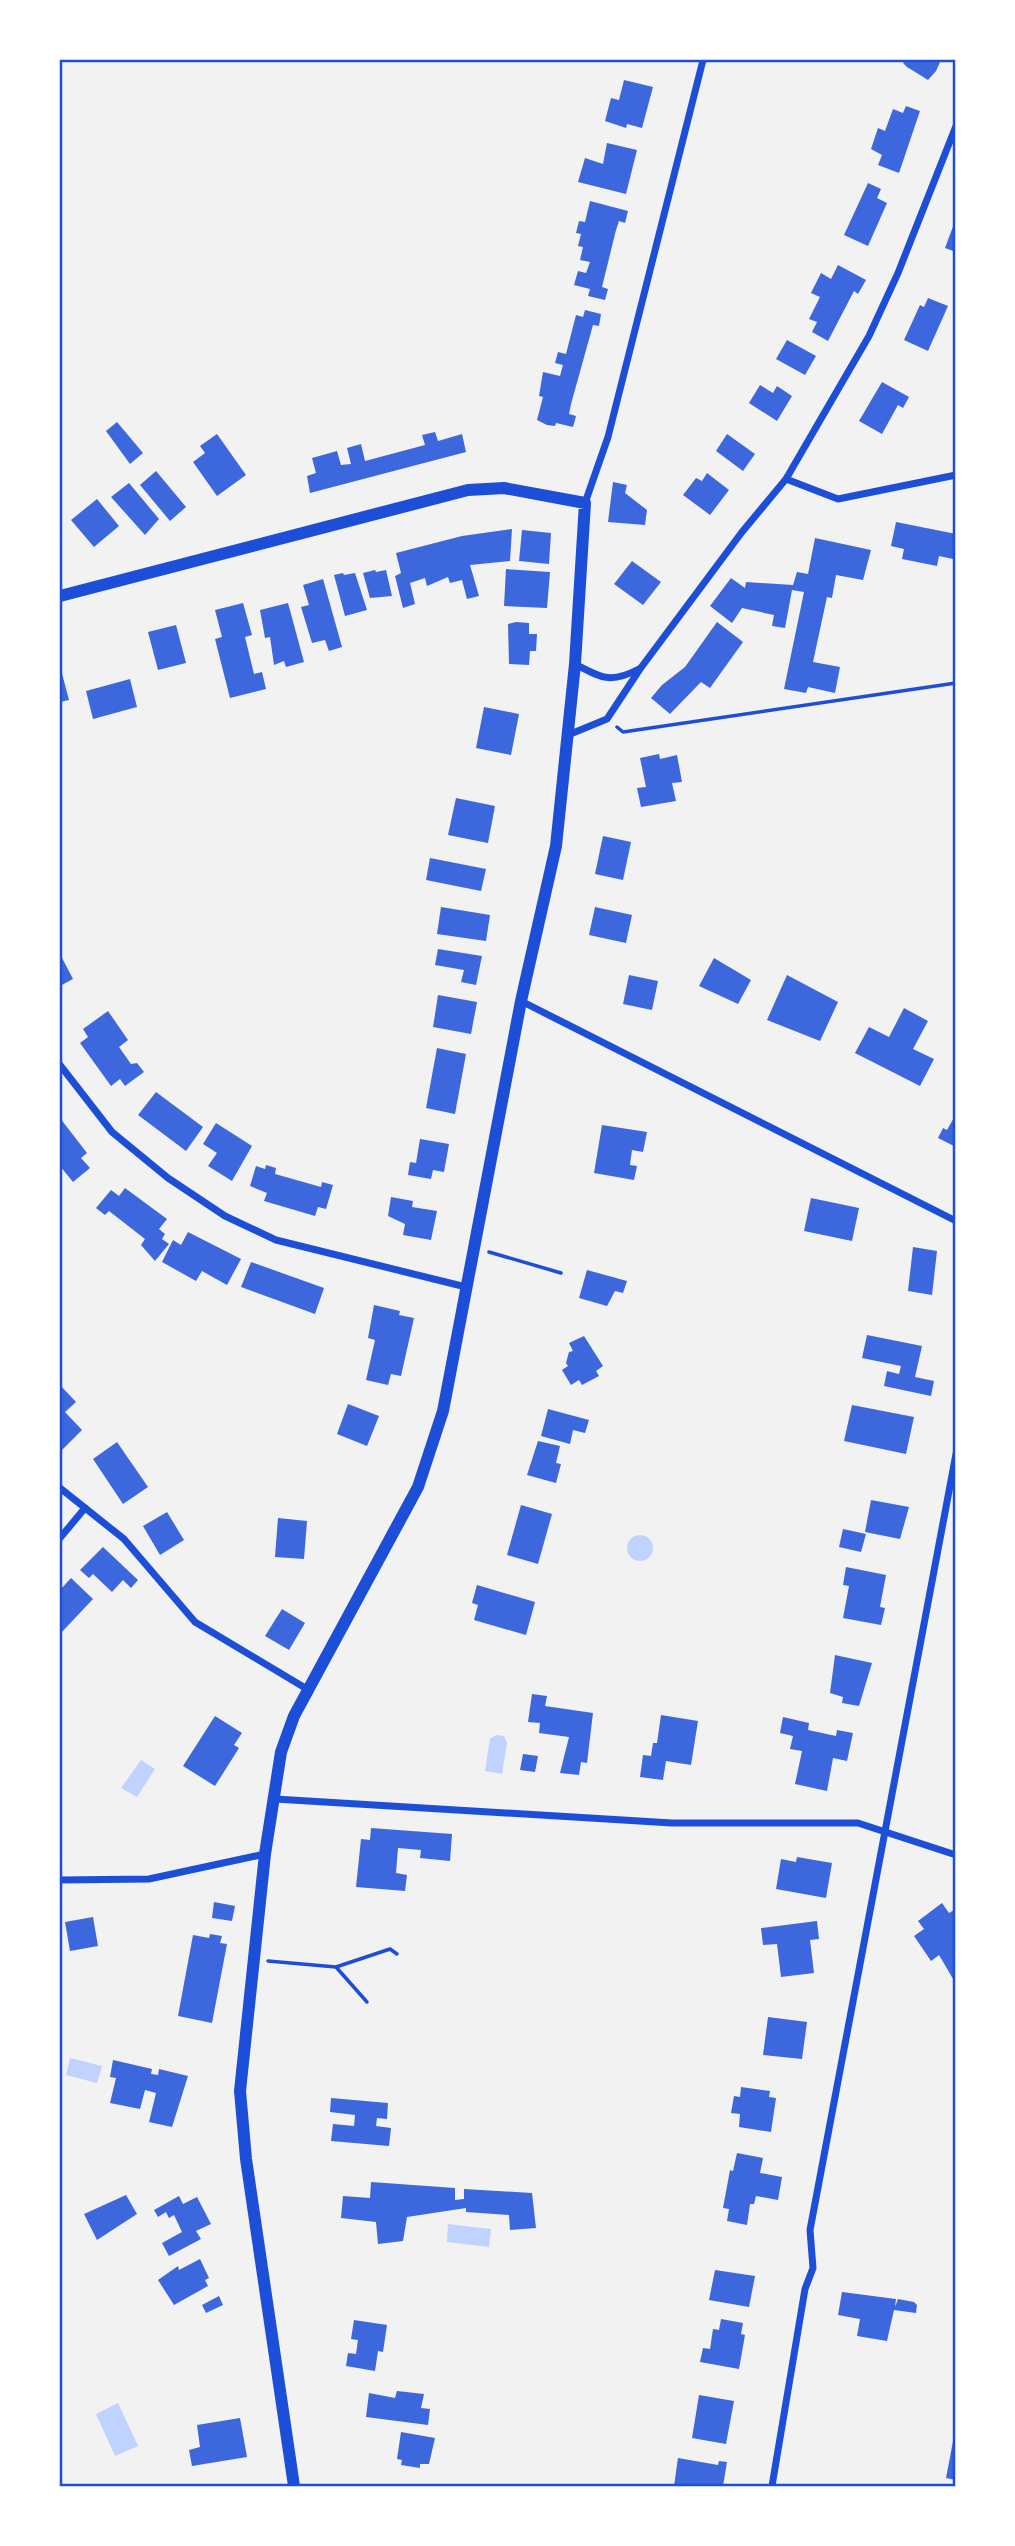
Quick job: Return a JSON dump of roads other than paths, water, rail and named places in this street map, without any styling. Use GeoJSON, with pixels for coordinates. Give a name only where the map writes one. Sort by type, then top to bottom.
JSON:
{"type":"FeatureCollection","features":[{"type":"Feature","properties":{"kind":"street"},"geometry":{"type":"LineString","coordinates":[[294,2487],[240,2091],[252,1959],[281,1752],[307,1689],[374,1572],[418,1487],[443,1411],[521,1001],[556,846],[575,664],[585,503],[608,437],[703,60]]}},
{"type":"Feature","properties":{"kind":"street"},"geometry":{"type":"LineString","coordinates":[[568,736],[607,719],[640,668],[741,532],[786,479],[869,336],[898,273],[956,126]]}},
{"type":"Feature","properties":{"kind":"street"},"geometry":{"type":"LineString","coordinates":[[786,479],[838,499],[956,475]]}},
{"type":"Feature","properties":{"kind":"street"},"geometry":{"type":"LineString","coordinates":[[60,596],[468,490],[504,488],[585,503]]}},
{"type":"Feature","properties":{"kind":"street"},"geometry":{"type":"LineString","coordinates":[[575,664],[594,676],[619,679],[640,668]]}},
{"type":"Feature","properties":{"kind":"street"},"geometry":{"type":"LineString","coordinates":[[521,1001],[956,1221]]}},
{"type":"Feature","properties":{"kind":"street"},"geometry":{"type":"LineString","coordinates":[[60,1065],[112,1132],[167,1178],[225,1216],[276,1240],[466,1287]]}},
{"type":"Feature","properties":{"kind":"street"},"geometry":{"type":"LineString","coordinates":[[772,2487],[805,2289],[813,2268],[810,2230],[956,1454]]}},
{"type":"Feature","properties":{"kind":"street"},"geometry":{"type":"LineString","coordinates":[[60,1488],[124,1539],[195,1622],[307,1689]]}},
{"type":"Feature","properties":{"kind":"street"},"geometry":{"type":"LineString","coordinates":[[60,1538],[85,1508]]}},
{"type":"Feature","properties":{"kind":"street"},"geometry":{"type":"LineString","coordinates":[[275,1798],[672,1823],[858,1823],[956,1855]]}},
{"type":"Feature","properties":{"kind":"street"},"geometry":{"type":"LineString","coordinates":[[60,1880],[149,1879],[265,1854]]}},
{"type":"Feature","properties":{"kind":"water"},"geometry":{"type":"Polygon","coordinates":[[[640,1535],[649,1539],[653,1548],[649,1557],[640,1561],[631,1557],[627,1548],[631,1539],[640,1535]]]}},
{"type":"Feature","properties":{"kind":"water"},"geometry":{"type":"Polygon","coordinates":[[[496,1735],[504,1736],[507,1743],[502,1774],[485,1771],[490,1739],[496,1735]]]}},
{"type":"Feature","properties":{"kind":"water"},"geometry":{"type":"Polygon","coordinates":[[[141,1760],[155,1769],[137,1797],[121,1788],[141,1760]]]}},
{"type":"Feature","properties":{"kind":"water"},"geometry":{"type":"Polygon","coordinates":[[[70,2058],[102,2066],[97,2083],[66,2075],[70,2058]]]}},
{"type":"Feature","properties":{"kind":"water"},"geometry":{"type":"Polygon","coordinates":[[[448,2224],[491,2229],[489,2247],[447,2242],[448,2224]]]}},
{"type":"Feature","properties":{"kind":"water"},"geometry":{"type":"Polygon","coordinates":[[[118,2403],[138,2446],[115,2456],[96,2414],[118,2403]]]}}]}
